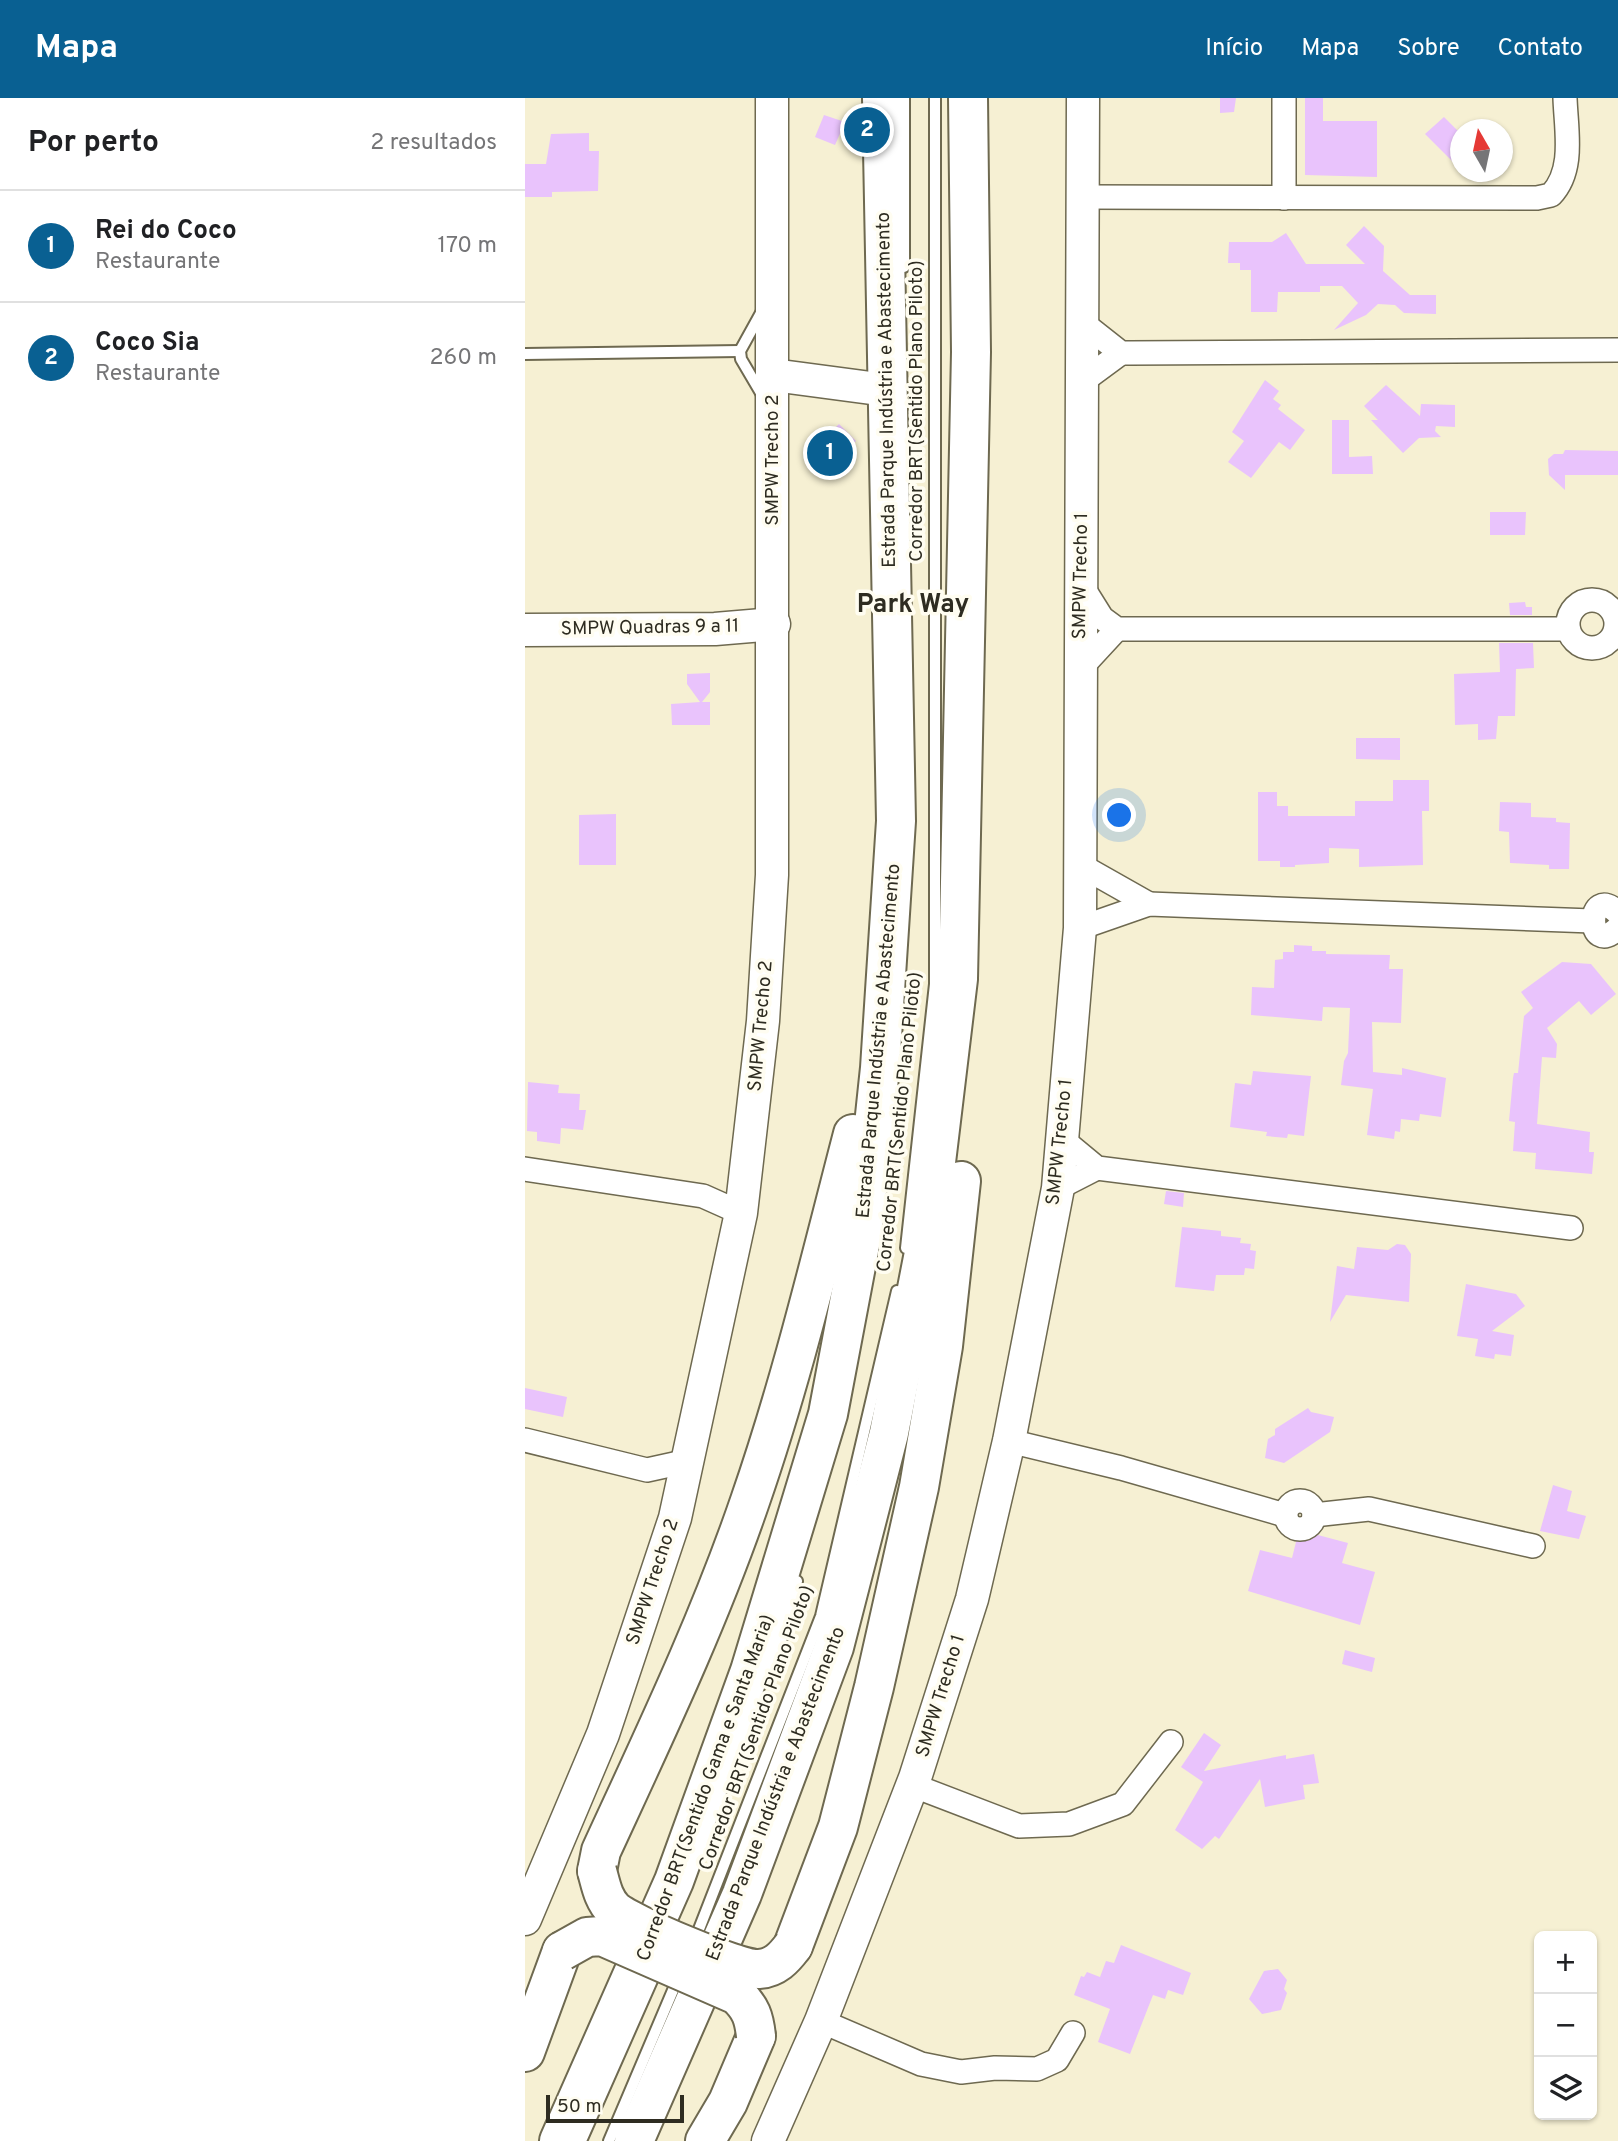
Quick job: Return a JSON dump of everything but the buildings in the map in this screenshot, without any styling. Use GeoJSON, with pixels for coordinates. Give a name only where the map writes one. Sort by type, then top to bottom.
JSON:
{"type":"FeatureCollection","features":[{"type":"Feature","properties":{"kind":"highway","name":"Estrada Parque Indústria e Abastecimento"},"geometry":{"type":"LineString","coordinates":[[559,2141],[674,1881],[750,1671],[824,1427],[863,1229],[880,1068],[897,821],[882,98]]}},
{"type":"Feature","properties":{"kind":"highway","name":"Estrada Parque Indústria e Abastecimento"},"geometry":{"type":"LineString","coordinates":[[634,2141],[742,1894],[834,1647],[889,1433],[927,1237],[958,979],[971,352],[968,98]]}},
{"type":"Feature","properties":{"kind":"highway"},"geometry":{"type":"LineString","coordinates":[[880,1068],[861,1102],[819,1276],[750,1501],[697,1638],[601,1851],[597,1871],[604,1896],[622,1916],[721,1960],[756,1970],[772,1966],[793,1946],[838,1827],[865,1726],[919,1487],[943,1346],[966,1109],[966,1040],[958,979]]}},
{"type":"Feature","properties":{"kind":"highway"},"geometry":{"type":"LineString","coordinates":[[525,2052],[562,1951],[587,1937],[602,1936],[737,1995],[748,2005],[754,2018],[756,2036],[728,2102],[705,2141]]}},
{"type":"Feature","properties":{"kind":"street","name":"SMPW Trecho 1"},"geometry":{"type":"LineString","coordinates":[[768,2141],[821,2021],[912,1785],[972,1600],[1009,1441],[1058,1188],[1080,929],[1083,98]]}},
{"type":"Feature","properties":{"kind":"street"},"geometry":{"type":"LineString","coordinates":[[1285,98],[1285,198]]}},
{"type":"Feature","properties":{"kind":"street"},"geometry":{"type":"LineString","coordinates":[[1084,197],[1537,198],[1551,195],[1564,177],[1567,164],[1565,98]]}},
{"type":"Feature","properties":{"kind":"street","name":"SMPW Trecho 2"},"geometry":{"type":"LineString","coordinates":[[527,1909],[535,1874],[603,1734],[680,1499],[741,1213],[763,1021],[772,875],[774,624],[769,99]]}},
{"type":"Feature","properties":{"kind":"street"},"geometry":{"type":"LineString","coordinates":[[1083,323],[1121,352]]}},
{"type":"Feature","properties":{"kind":"street"},"geometry":{"type":"LineString","coordinates":[[1083,381],[1121,352],[1618,350]]}},
{"type":"Feature","properties":{"kind":"street"},"geometry":{"type":"LineString","coordinates":[[773,375],[886,390]]}},
{"type":"Feature","properties":{"kind":"street"},"geometry":{"type":"LineString","coordinates":[[1081,583],[1102,618],[1117,629],[1568,629]]}},
{"type":"Feature","properties":{"kind":"street","name":"SMPW Quadras 9 a 11"},"geometry":{"type":"LineString","coordinates":[[525,630],[715,629],[774,624]]}},
{"type":"Feature","properties":{"kind":"street"},"geometry":{"type":"LineString","coordinates":[[1080,669],[1117,629]]}},
{"type":"Feature","properties":{"kind":"street"},"geometry":{"type":"LineString","coordinates":[[1080,865],[1149,904]]}},
{"type":"Feature","properties":{"kind":"street"},"geometry":{"type":"LineString","coordinates":[[1080,929],[1149,904],[1592,921]]}},
{"type":"Feature","properties":{"kind":"street"},"geometry":{"type":"LineString","coordinates":[[1618,913],[1609,907],[1602,907],[1593,915],[1592,921],[1593,927],[1604,934],[1610,934],[1618,928]]}},
{"type":"Feature","properties":{"kind":"street"},"geometry":{"type":"LineString","coordinates":[[1062,1139],[1097,1168],[1571,1228]]}},
{"type":"Feature","properties":{"kind":"street"},"geometry":{"type":"LineString","coordinates":[[525,1168],[703,1196],[741,1213]]}},
{"type":"Feature","properties":{"kind":"street"},"geometry":{"type":"LineString","coordinates":[[1058,1188],[1097,1168]]}},
{"type":"Feature","properties":{"kind":"street"},"geometry":{"type":"LineString","coordinates":[[703,1196],[745,1180]]}},
{"type":"Feature","properties":{"kind":"street"},"geometry":{"type":"LineString","coordinates":[[525,1440],[647,1470],[688,1461]]}},
{"type":"Feature","properties":{"kind":"street"},"geometry":{"type":"LineString","coordinates":[[1009,1441],[1121,1468],[1285,1515],[1290,1505],[1300,1501],[1310,1505],[1314,1515],[1369,1509],[1532,1546]]}},
{"type":"Feature","properties":{"kind":"street"},"geometry":{"type":"LineString","coordinates":[[647,1470],[680,1499]]}},
{"type":"Feature","properties":{"kind":"street"},"geometry":{"type":"LineString","coordinates":[[912,1785],[1019,1826],[1069,1824],[1123,1804],[1171,1742]]}},
{"type":"Feature","properties":{"kind":"street"},"geometry":{"type":"LineString","coordinates":[[821,2021],[921,2064],[961,2072],[995,2068],[1037,2070],[1057,2060],[1073,2033]]}},
{"type":"Feature","properties":{"kind":"lane"},"geometry":{"type":"LineString","coordinates":[[904,98],[905,285]]}},
{"type":"Feature","properties":{"kind":"lane","name":"Corredor BRT(Sentido Plano Piloto)"},"geometry":{"type":"LineString","coordinates":[[905,1259],[935,984],[935,98]]}},
{"type":"Feature","properties":{"kind":"lane"},"geometry":{"type":"LineString","coordinates":[[740,351],[756,325],[772,273]]}},
{"type":"Feature","properties":{"kind":"lane"},"geometry":{"type":"LineString","coordinates":[[525,354],[740,351]]}},
{"type":"Feature","properties":{"kind":"lane"},"geometry":{"type":"LineString","coordinates":[[740,351],[773,420]]}},
{"type":"Feature","properties":{"kind":"lane"},"geometry":{"type":"LineString","coordinates":[[907,852],[908,768]]}},
{"type":"Feature","properties":{"kind":"lane"},"geometry":{"type":"LineString","coordinates":[[829,1454],[886,1136]]}},
{"type":"Feature","properties":{"kind":"lane","name":"Corredor BRT(Sentido Plano Piloto)"},"geometry":{"type":"LineString","coordinates":[[608,2141],[702,1926],[821,1616],[899,1285]]}},
{"type":"Feature","properties":{"kind":"lane","name":"Corredor BRT(Sentido Gama e Santa Maria)"},"geometry":{"type":"LineString","coordinates":[[765,1685],[783,1635],[800,1570]]}},
{"type":"Feature","properties":{"kind":"lane","name":"Corredor BRT(Sentido Gama e Santa Maria)"},"geometry":{"type":"LineString","coordinates":[[581,2141],[676,1923]]}},
{"type":"Feature","properties":{"kind":"place","name":"Coco Sia"},"geometry":{"type":"Point","coordinates":[867,130]}},
{"type":"Feature","properties":{"kind":"place","name":"Rei do Coco"},"geometry":{"type":"Point","coordinates":[830,453]}},
{"type":"Feature","properties":{"kind":"district","name":"Park Way"},"geometry":{"type":"Point","coordinates":[913,605]}}]}
